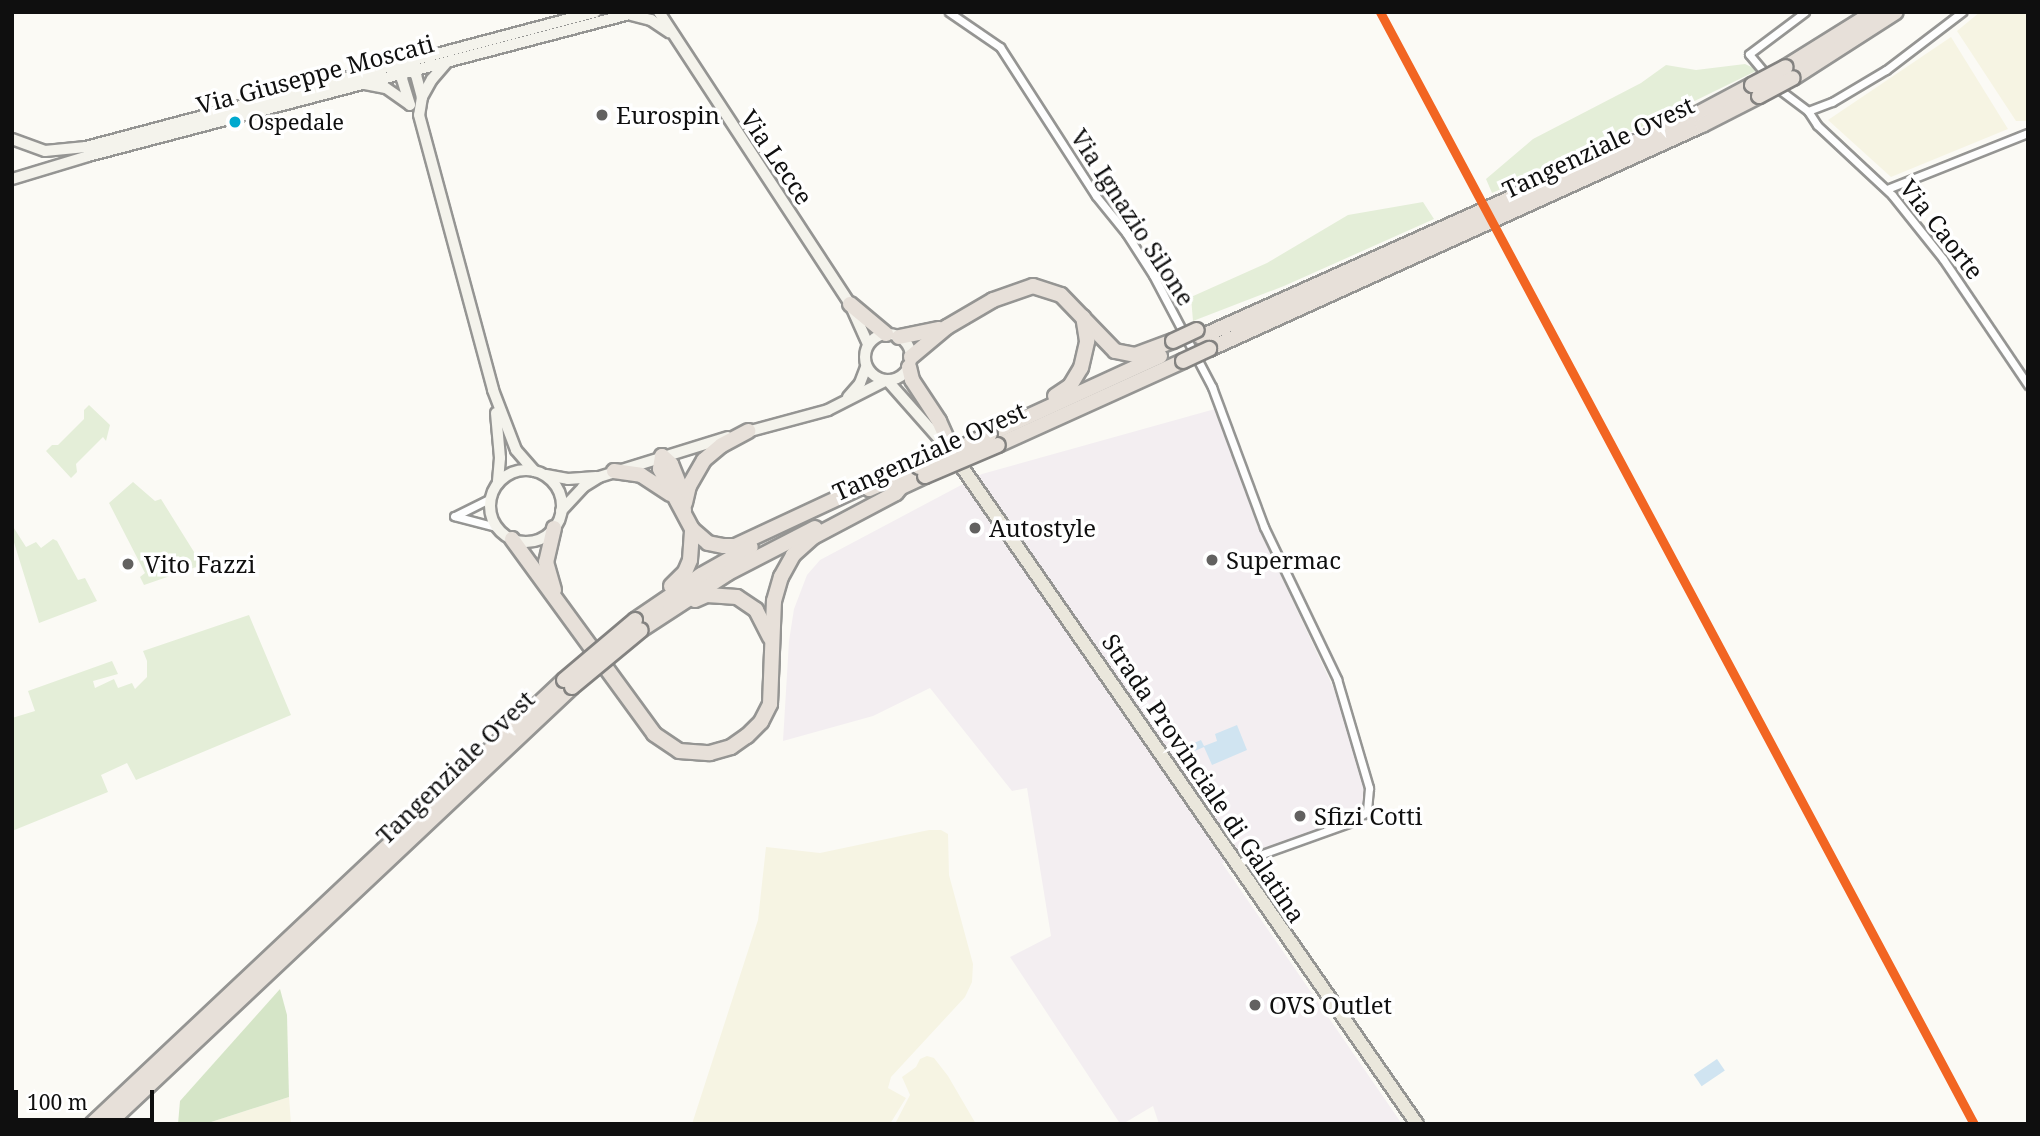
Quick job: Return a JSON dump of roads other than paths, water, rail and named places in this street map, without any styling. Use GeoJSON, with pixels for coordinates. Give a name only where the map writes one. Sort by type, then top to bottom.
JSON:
{"type":"FeatureCollection","features":[{"type":"Feature","properties":{"kind":"highway","name":"Tangenziale Ovest"},"geometry":{"type":"LineString","coordinates":[[1790,72],[1874,12]]}},
{"type":"Feature","properties":{"kind":"highway","name":"Tangenziale Ovest"},"geometry":{"type":"LineString","coordinates":[[96,1123],[568,683],[701,575],[780,531],[876,486],[922,472],[1202,339],[1412,250],[1563,182],[1702,125],[1755,91],[1896,12]]}},
{"type":"Feature","properties":{"kind":"highway","name":"Tangenziale Ovest"},"geometry":{"type":"LineString","coordinates":[[1202,339],[1236,313],[1245,317],[1412,250]]}},
{"type":"Feature","properties":{"kind":"highway"},"geometry":{"type":"LineString","coordinates":[[955,457],[932,411],[912,380],[910,362],[947,327],[1001,296],[1033,286],[1061,295],[1083,315],[1107,344],[1126,354],[1178,350],[1202,339]]}},
{"type":"Feature","properties":{"kind":"highway"},"geometry":{"type":"LineString","coordinates":[[850,304],[893,335],[947,327]]}},
{"type":"Feature","properties":{"kind":"highway"},"geometry":{"type":"LineString","coordinates":[[995,437],[1004,423],[1061,393],[1077,377],[1087,341],[1083,315]]}},
{"type":"Feature","properties":{"kind":"highway"},"geometry":{"type":"LineString","coordinates":[[684,511],[689,486],[704,460],[722,445],[748,431]]}},
{"type":"Feature","properties":{"kind":"highway"},"geometry":{"type":"LineString","coordinates":[[662,456],[671,464],[681,492],[684,511]]}},
{"type":"Feature","properties":{"kind":"highway"},"geometry":{"type":"LineString","coordinates":[[662,456],[660,469],[692,529],[693,546],[685,572],[677,582],[637,612],[641,625],[655,624],[707,595],[728,595],[744,600],[756,610],[771,642]]}},
{"type":"Feature","properties":{"kind":"highway"},"geometry":{"type":"LineString","coordinates":[[614,471],[640,475],[674,497]]}},
{"type":"Feature","properties":{"kind":"highway","name":"Tangenziale Ovest"},"geometry":{"type":"LineString","coordinates":[[641,625],[765,552],[901,487],[922,472]]}},
{"type":"Feature","properties":{"kind":"highway"},"geometry":{"type":"LineString","coordinates":[[692,529],[708,543],[735,546],[866,485],[876,486]]}},
{"type":"Feature","properties":{"kind":"highway"},"geometry":{"type":"LineString","coordinates":[[512,539],[654,734],[672,747],[689,753],[710,753],[731,747],[761,722],[772,693],[771,642],[777,590],[793,555],[813,537],[897,493],[901,487]]}},
{"type":"Feature","properties":{"kind":"highway"},"geometry":{"type":"LineString","coordinates":[[554,528],[546,562],[561,604]]}},
{"type":"Feature","properties":{"kind":"highway","name":"Tangenziale Ovest"},"geometry":{"type":"LineString","coordinates":[[96,1123],[201,1037],[568,683]]}},
{"type":"Feature","properties":{"kind":"highway"},"geometry":{"type":"LineString","coordinates":[[117,1124],[180,1062],[201,1037]]}},
{"type":"Feature","properties":{"kind":"main road","name":"Strada Provinciale di Galatina"},"geometry":{"type":"LineString","coordinates":[[955,457],[1417,1124]]}},
{"type":"Feature","properties":{"kind":"street","name":"Via Giuseppe Moscati"},"geometry":{"type":"LineString","coordinates":[[12,179],[88,156],[361,84],[595,12]]}},
{"type":"Feature","properties":{"kind":"street","name":"Via Lecce"},"geometry":{"type":"LineString","coordinates":[[659,12],[850,304],[862,325],[868,344]]}},
{"type":"Feature","properties":{"kind":"street","name":"Via Ignazio Silone"},"geometry":{"type":"LineString","coordinates":[[949,12],[1000,47],[1096,196],[1126,233],[1153,275],[1212,385],[1264,527],[1337,679],[1369,788],[1367,812],[1349,823],[1237,863]]}},
{"type":"Feature","properties":{"kind":"street","name":"Via Caorte"},"geometry":{"type":"LineString","coordinates":[[1805,12],[1749,54],[1781,94],[1808,111],[1817,125],[1887,189],[1943,259],[2028,385]]}},
{"type":"Feature","properties":{"kind":"street"},"geometry":{"type":"LineString","coordinates":[[1808,111],[1832,102],[1886,69],[1962,12]]}},
{"type":"Feature","properties":{"kind":"street","name":"Via Giuseppe Moscati"},"geometry":{"type":"LineString","coordinates":[[12,139],[45,151],[86,147],[634,14],[651,20],[674,36]]}},
{"type":"Feature","properties":{"kind":"street"},"geometry":{"type":"LineString","coordinates":[[449,60],[432,79],[422,97],[419,115],[493,390],[516,450],[555,486],[561,511]]}},
{"type":"Feature","properties":{"kind":"street"},"geometry":{"type":"LineString","coordinates":[[407,69],[422,97]]}},
{"type":"Feature","properties":{"kind":"street"},"geometry":{"type":"LineString","coordinates":[[407,69],[410,105]]}},
{"type":"Feature","properties":{"kind":"street"},"geometry":{"type":"LineString","coordinates":[[361,84],[386,88],[419,115]]}},
{"type":"Feature","properties":{"kind":"street"},"geometry":{"type":"LineString","coordinates":[[1887,189],[2028,133]]}},
{"type":"Feature","properties":{"kind":"street"},"geometry":{"type":"LineString","coordinates":[[491,498],[454,516],[496,527],[512,539],[530,541],[554,528],[561,511],[583,487],[599,477],[662,456],[828,410],[887,380],[900,377],[910,362],[909,346],[893,335],[868,344],[864,355],[866,367],[874,376],[887,380],[955,457]]}},
{"type":"Feature","properties":{"kind":"street"},"geometry":{"type":"LineString","coordinates":[[828,410],[852,394],[866,367]]}},
{"type":"Feature","properties":{"kind":"street"},"geometry":{"type":"LineString","coordinates":[[493,390],[500,458],[498,483],[490,508],[496,527]]}},
{"type":"Feature","properties":{"kind":"street"},"geometry":{"type":"LineString","coordinates":[[907,403],[926,415],[931,415],[932,411]]}},
{"type":"Feature","properties":{"kind":"street"},"geometry":{"type":"LineString","coordinates":[[498,483],[514,472],[568,479],[599,477]]}},
{"type":"Feature","properties":{"kind":"water"},"geometry":{"type":"Polygon","coordinates":[[[1237,725],[1247,750],[1212,765],[1204,747],[1190,753],[1187,746],[1201,740],[1204,746],[1217,741],[1215,734],[1237,725]]]}},
{"type":"Feature","properties":{"kind":"water"},"geometry":{"type":"Polygon","coordinates":[[[1717,1059],[1725,1071],[1702,1086],[1694,1075],[1717,1059]]]}},
{"type":"Feature","properties":{"kind":"place","name":"Eurospin"},"geometry":{"type":"Point","coordinates":[602,115]}},
{"type":"Feature","properties":{"kind":"place","name":"Ospedale"},"geometry":{"type":"Point","coordinates":[235,122]}},
{"type":"Feature","properties":{"kind":"place","name":"Autostyle"},"geometry":{"type":"Point","coordinates":[975,528]}},
{"type":"Feature","properties":{"kind":"place","name":"Supermac"},"geometry":{"type":"Point","coordinates":[1212,560]}},
{"type":"Feature","properties":{"kind":"place","name":"Vito Fazzi"},"geometry":{"type":"Point","coordinates":[128,564]}},
{"type":"Feature","properties":{"kind":"place","name":"Sfizi Cotti"},"geometry":{"type":"Point","coordinates":[1300,816]}},
{"type":"Feature","properties":{"kind":"place","name":"OVS Outlet"},"geometry":{"type":"Point","coordinates":[1255,1005]}}]}
